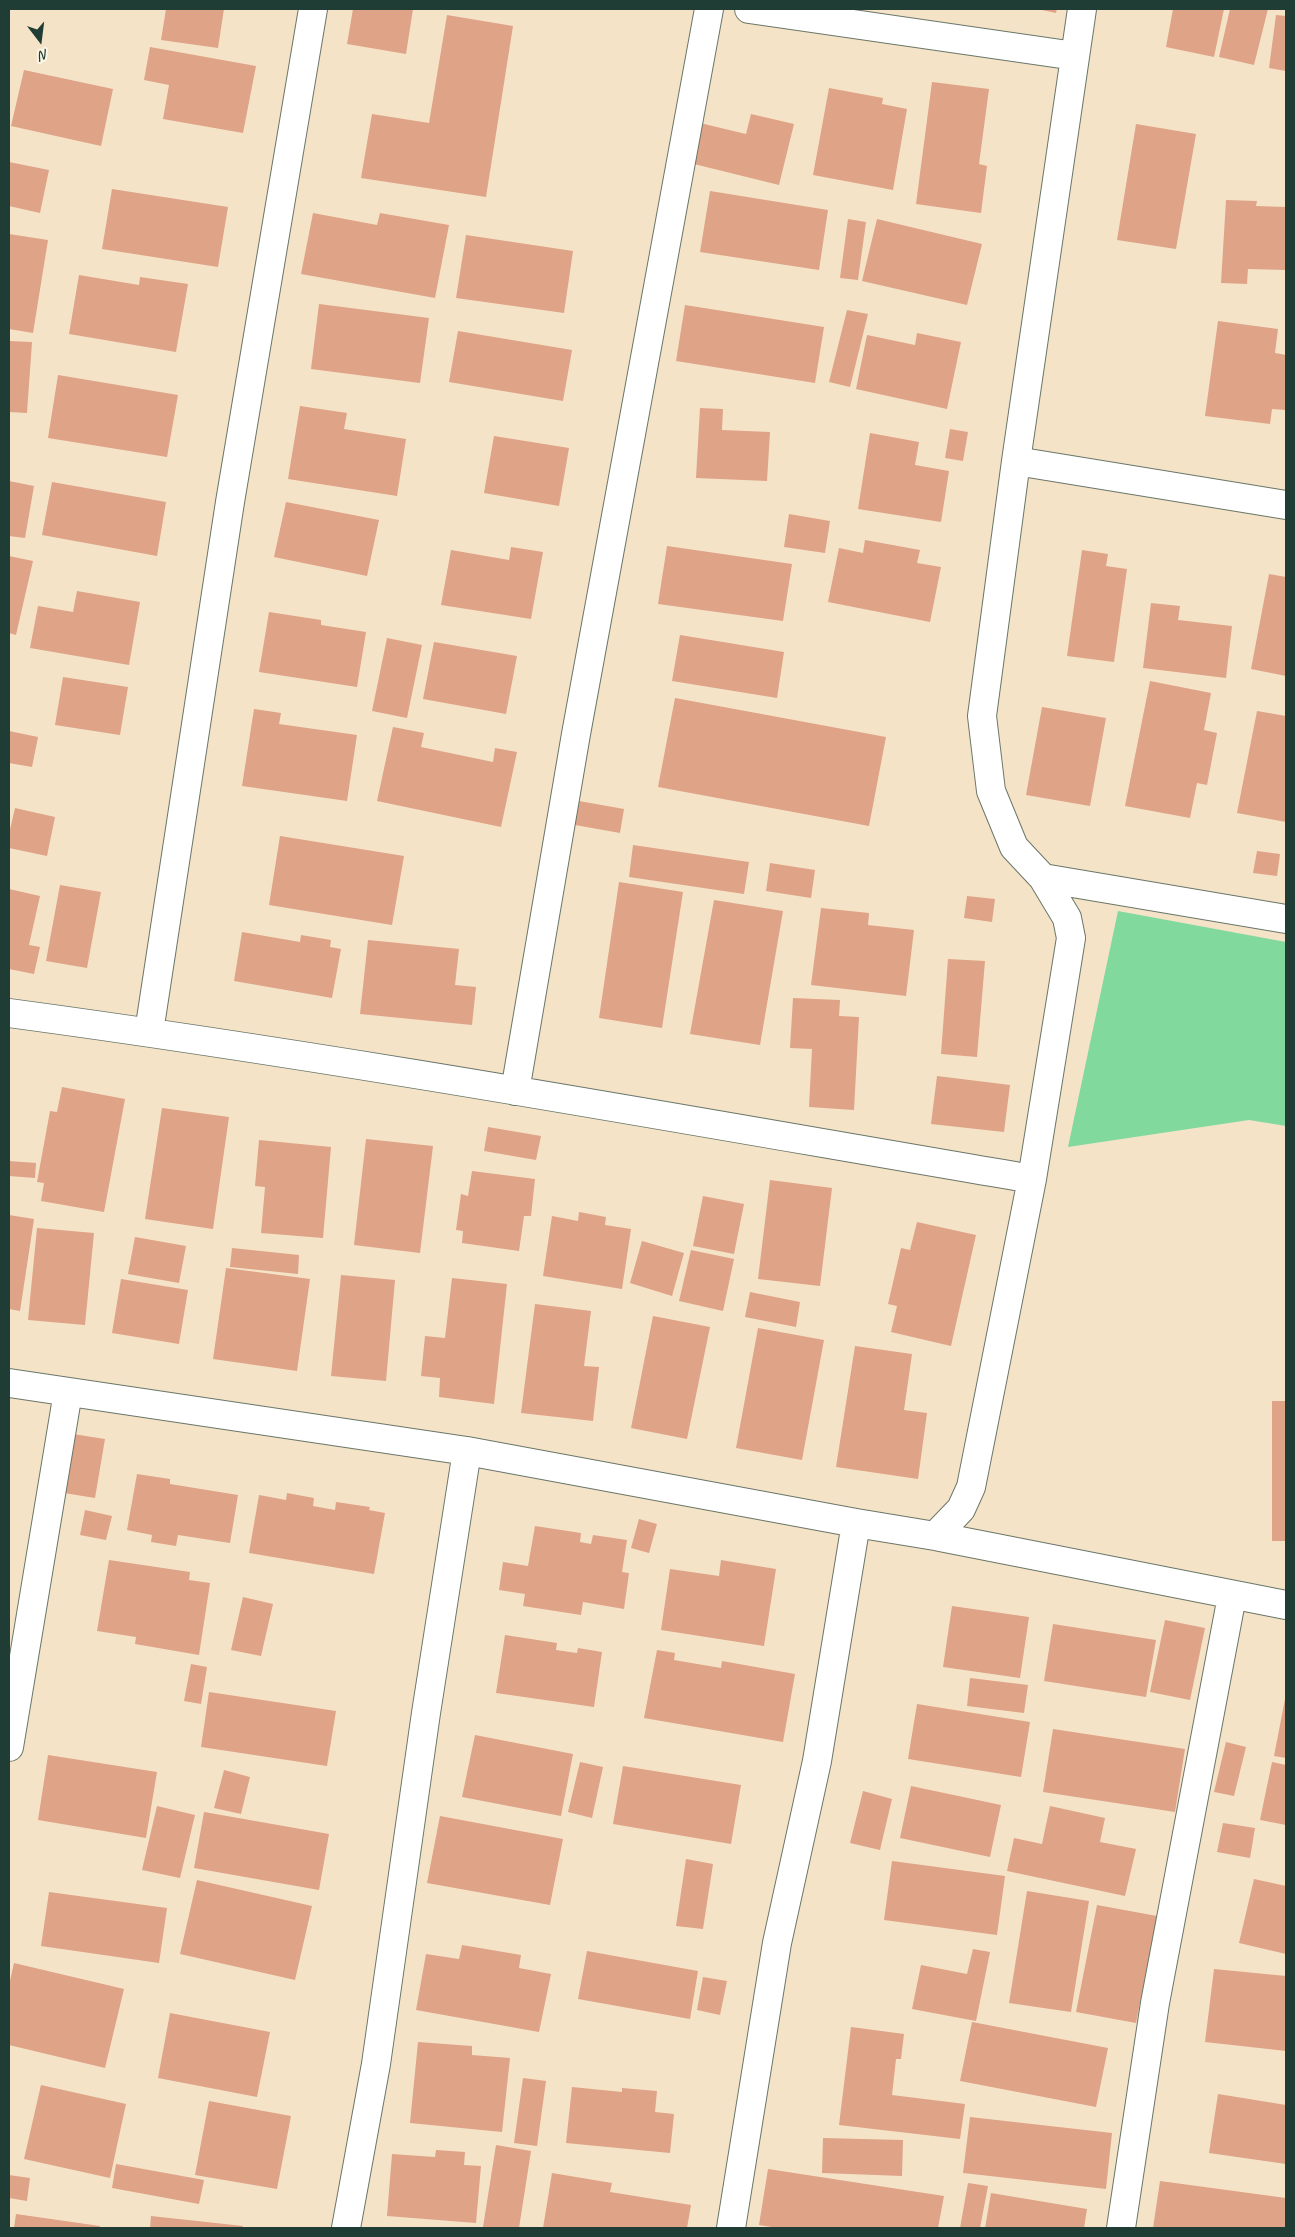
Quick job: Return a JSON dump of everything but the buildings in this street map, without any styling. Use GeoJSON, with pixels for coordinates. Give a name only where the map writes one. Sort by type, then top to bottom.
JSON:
{"type":"FeatureCollection","features":[{"type":"Feature","properties":{"kind":"street"},"geometry":{"type":"LineString","coordinates":[[149,1032],[230,502],[313,9]]}},
{"type":"Feature","properties":{"kind":"street"},"geometry":{"type":"LineString","coordinates":[[515,1090],[576,734],[706,9]]}},
{"type":"Feature","properties":{"kind":"street"},"geometry":{"type":"LineString","coordinates":[[750,9],[1075,56]]}},
{"type":"Feature","properties":{"kind":"street"},"geometry":{"type":"LineString","coordinates":[[935,1536],[961,1509],[971,1488],[997,1346],[1032,1179],[1071,938],[1067,918],[1043,878],[1014,847],[991,791],[982,716],[1016,461],[1082,9]]}},
{"type":"Feature","properties":{"kind":"street"},"geometry":{"type":"LineString","coordinates":[[1016,461],[1286,505]]}},
{"type":"Feature","properties":{"kind":"street"},"geometry":{"type":"LineString","coordinates":[[1043,878],[1286,918]]}},
{"type":"Feature","properties":{"kind":"street"},"geometry":{"type":"LineString","coordinates":[[9,1013],[149,1032],[515,1090],[1032,1179]]}},
{"type":"Feature","properties":{"kind":"street"},"geometry":{"type":"LineString","coordinates":[[9,1383],[468,1451],[935,1536],[1232,1596],[1286,1605]]}},
{"type":"Feature","properties":{"kind":"street"},"geometry":{"type":"LineString","coordinates":[[9,1747],[68,1392]]}},
{"type":"Feature","properties":{"kind":"street"},"geometry":{"type":"LineString","coordinates":[[346,2228],[376,2064],[426,1713],[468,1451]]}},
{"type":"Feature","properties":{"kind":"street"},"geometry":{"type":"LineString","coordinates":[[731,2228],[777,1942],[817,1761],[856,1523]]}},
{"type":"Feature","properties":{"kind":"street"},"geometry":{"type":"LineString","coordinates":[[1120,2228],[1155,2002],[1232,1596]]}},
{"type":"Feature","properties":{"kind":"green space"},"geometry":{"type":"Polygon","coordinates":[[[1118,911],[1286,942],[1286,1126],[1249,1120],[1068,1147],[1118,911]]]}}]}
